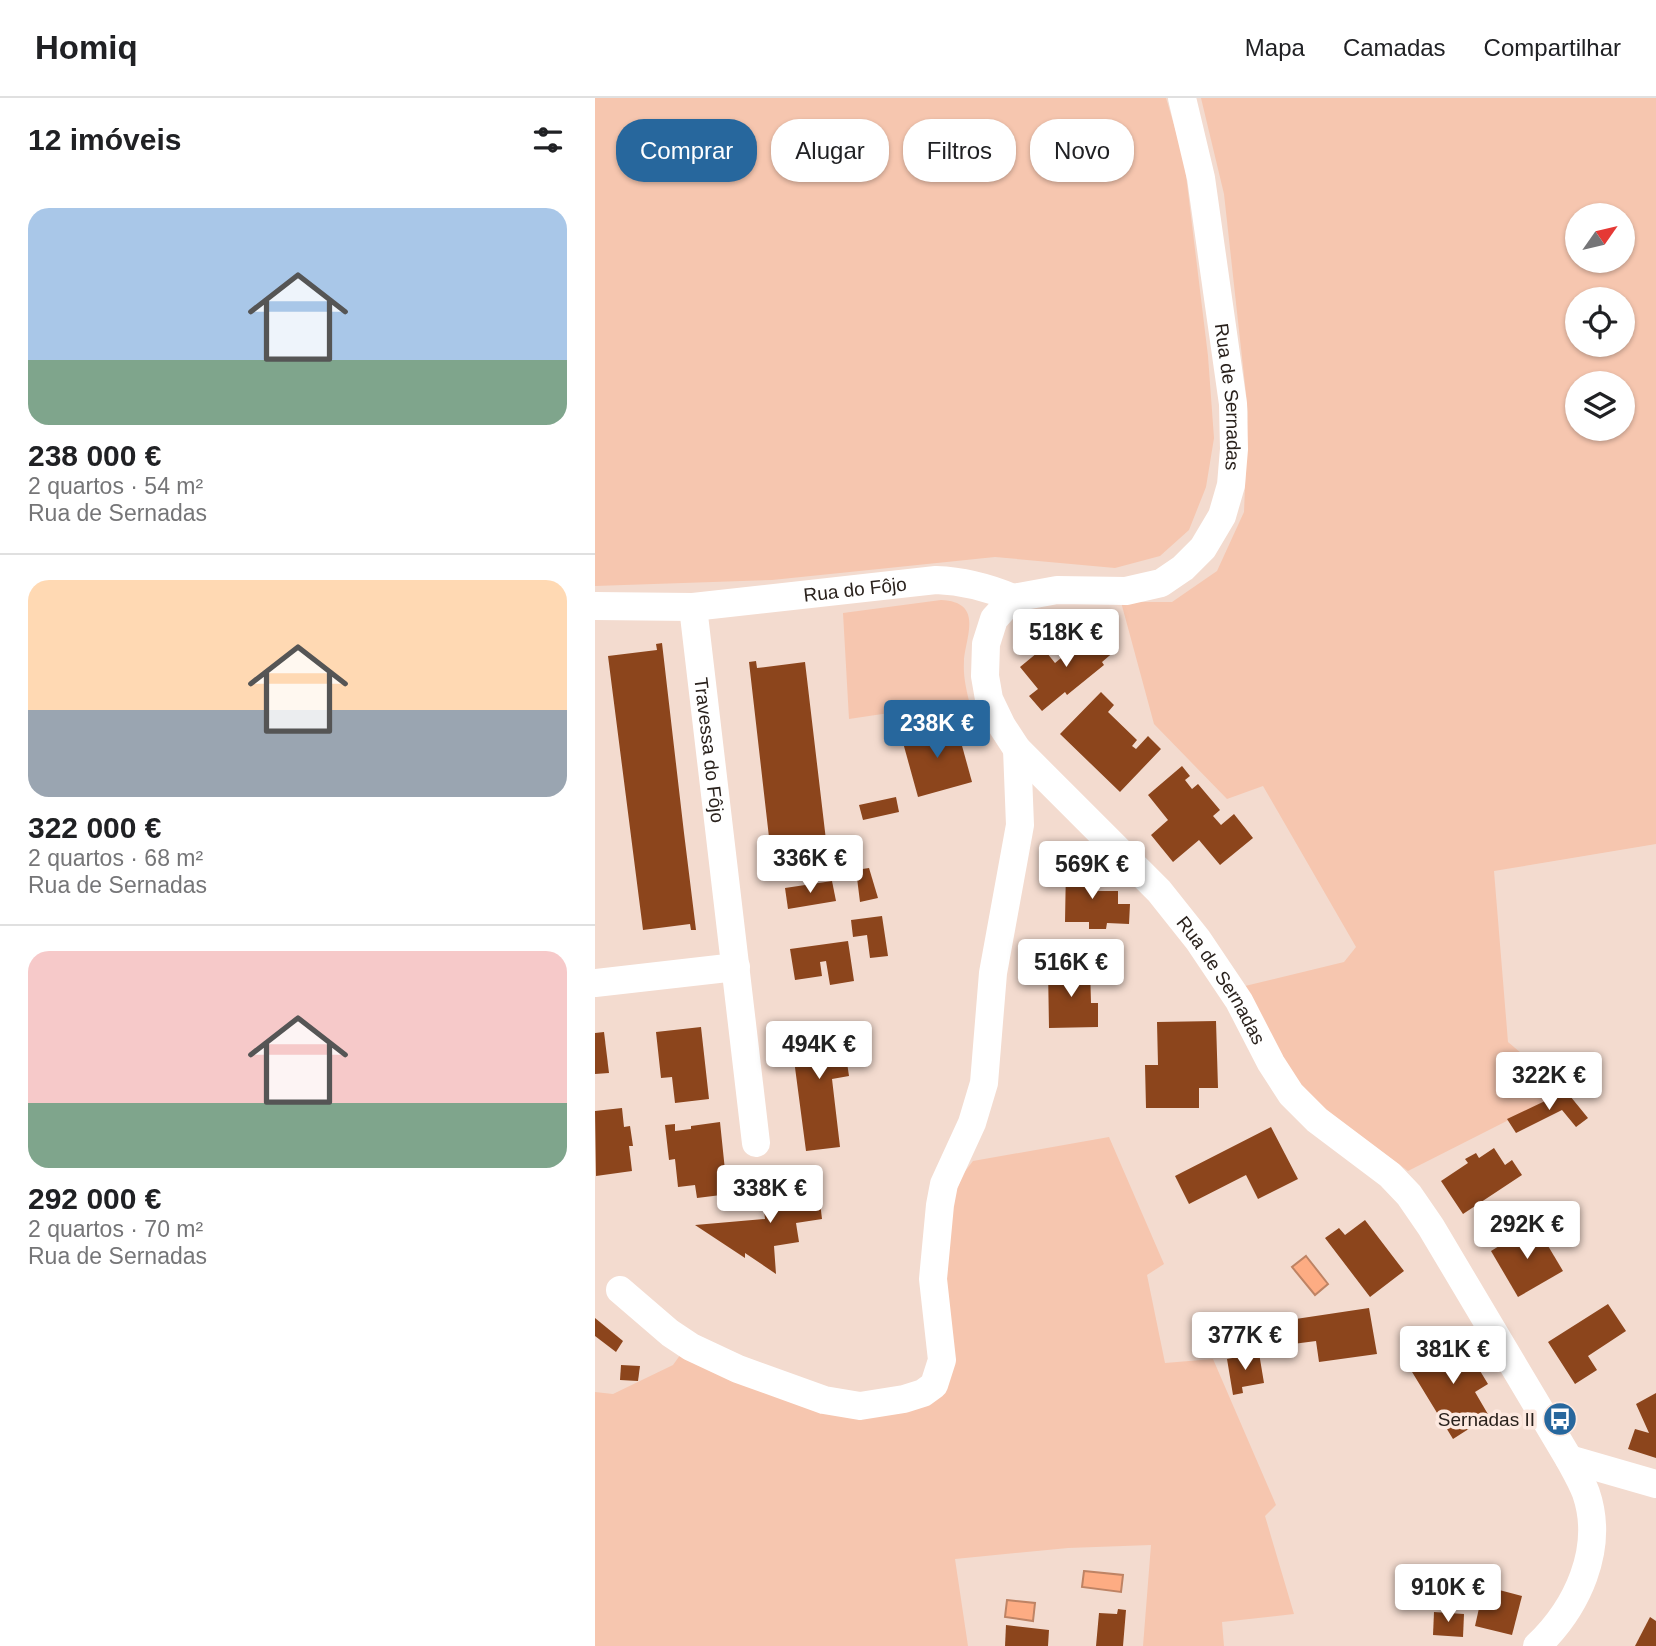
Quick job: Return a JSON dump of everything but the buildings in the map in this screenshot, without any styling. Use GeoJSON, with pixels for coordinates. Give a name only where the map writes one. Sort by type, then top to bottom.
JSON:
{"type":"FeatureCollection","features":[{"type":"Feature","properties":{"kind":"street","name":"Rua de Sernadas"},"geometry":{"type":"LineString","coordinates":[[1182,98],[1201,178],[1233,404],[1234,449],[1231,485],[1222,516],[1203,548],[1183,569],[1161,583],[1126,591],[1057,590],[1013,598],[995,619],[986,645],[985,676],[989,699],[1017,749],[1159,891],[1198,940],[1239,1002],[1271,1063],[1291,1094],[1317,1119],[1390,1175],[1409,1195],[1431,1227],[1569,1459],[1586,1493],[1592,1522],[1591,1552],[1581,1585],[1566,1614],[1537,1646]]}},
{"type":"Feature","properties":{"kind":"street","name":"Rua do Fôjo"},"geometry":{"type":"LineString","coordinates":[[595,606],[693,607],[936,580],[964,581],[1013,598]]}},
{"type":"Feature","properties":{"kind":"street","name":"Travessa do Fôjo"},"geometry":{"type":"LineString","coordinates":[[693,607],[756,1143]]}},
{"type":"Feature","properties":{"kind":"street"},"geometry":{"type":"LineString","coordinates":[[619,1290],[691,1347],[738,1369],[824,1400],[860,1406],[883,1403],[923,1393],[934,1385],[942,1360],[933,1279],[940,1205],[944,1184],[972,1123],[983,1083],[993,973],[1020,825],[1017,749]]}},
{"type":"Feature","properties":{"kind":"street"},"geometry":{"type":"LineString","coordinates":[[595,983],[736,967]]}},
{"type":"Feature","properties":{"kind":"street"},"geometry":{"type":"LineString","coordinates":[[1569,1459],[1656,1484]]}},
{"type":"Feature","properties":{"kind":"shaded area"},"geometry":{"type":"Polygon","coordinates":[[[595,98],[1166,98],[1184,159],[1208,356],[1214,438],[1206,487],[1189,530],[1160,556],[1115,568],[995,557],[772,580],[595,586],[595,98]]]}},
{"type":"Feature","properties":{"kind":"shaded area"},"geometry":{"type":"Polygon","coordinates":[[[1201,98],[1656,98],[1656,844],[1494,871],[1508,1042],[1566,1091],[1408,1171],[1306,1095],[1274,1043],[1245,986],[1344,962],[1356,947],[1263,786],[1227,799],[1154,724],[1121,602],[1172,602],[1217,571],[1244,512],[1248,412],[1224,194],[1201,98]]]}},
{"type":"Feature","properties":{"kind":"shaded area"},"geometry":{"type":"Polygon","coordinates":[[[941,600],[954,602],[968,614],[969,631],[964,666],[969,701],[849,719],[843,613],[941,600]]]}},
{"type":"Feature","properties":{"kind":"shaded area"},"geometry":{"type":"Polygon","coordinates":[[[1109,1137],[1164,1264],[1147,1275],[1165,1363],[1213,1359],[1276,1505],[1265,1516],[1294,1614],[1222,1622],[1224,1646],[1143,1646],[1151,1545],[1068,1548],[955,1559],[968,1646],[595,1646],[595,1392],[613,1394],[673,1365],[683,1351],[846,1416],[936,1396],[946,1216],[963,1174],[973,1161],[1109,1137]]]}},
{"type":"Feature","properties":{"kind":"shaded area"},"geometry":{"type":"Polygon","coordinates":[[[1306,1256],[1328,1284],[1315,1295],[1292,1267],[1306,1256]]]}},
{"type":"Feature","properties":{"kind":"shaded area"},"geometry":{"type":"Polygon","coordinates":[[[1084,1571],[1123,1575],[1121,1592],[1082,1587],[1084,1571]]]}},
{"type":"Feature","properties":{"kind":"shaded area"},"geometry":{"type":"Polygon","coordinates":[[[1007,1600],[1035,1603],[1033,1621],[1005,1617],[1007,1600]]]}},
{"type":"Feature","properties":{"kind":"place","name":"Sernadas II"},"geometry":{"type":"Point","coordinates":[1560,1419]}}]}
